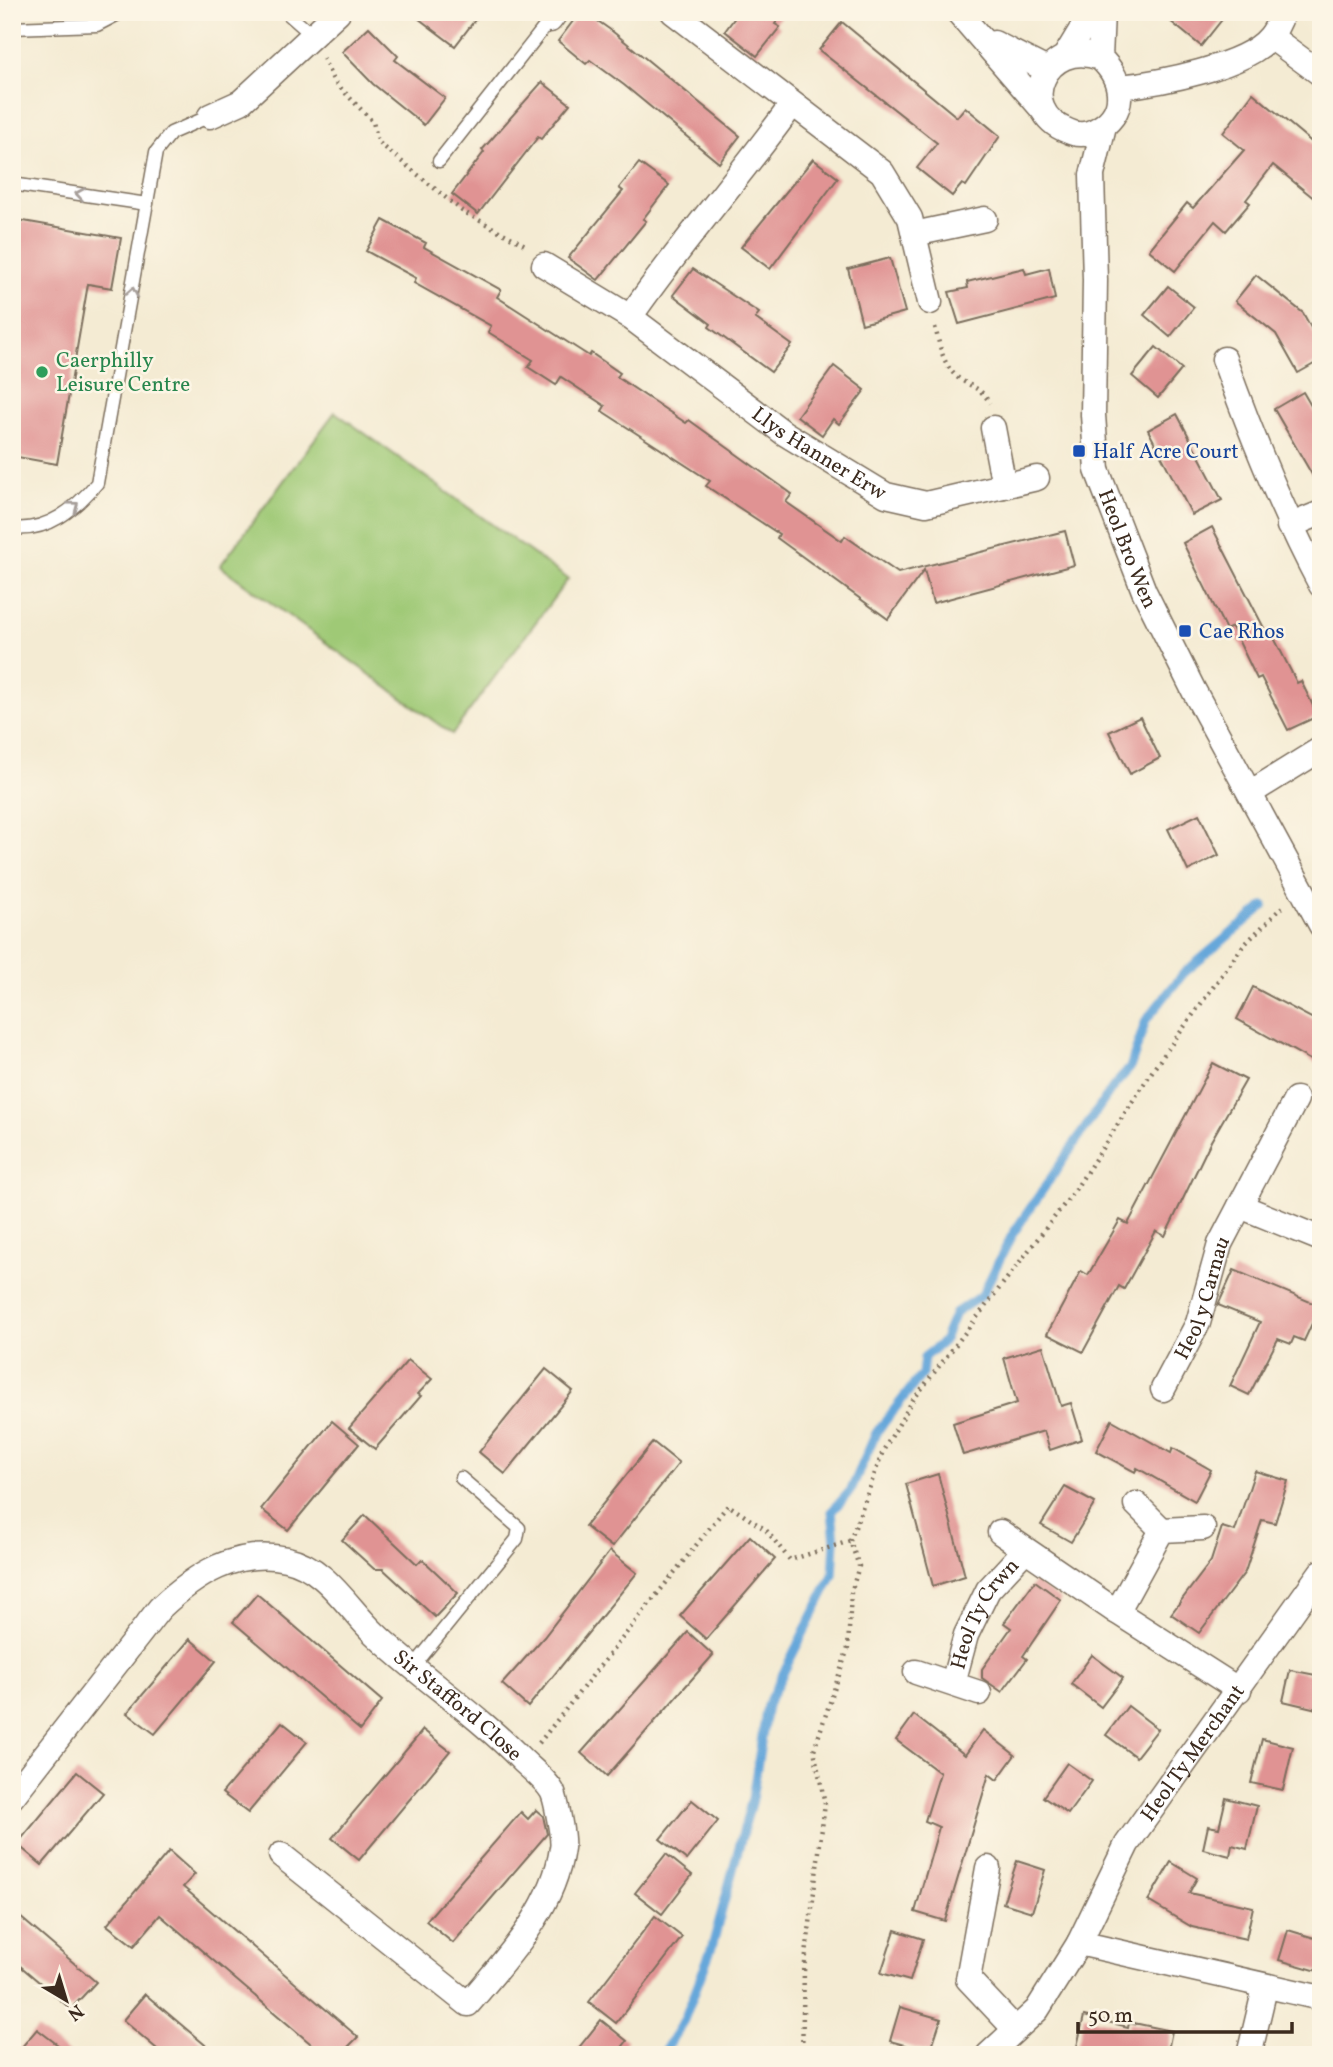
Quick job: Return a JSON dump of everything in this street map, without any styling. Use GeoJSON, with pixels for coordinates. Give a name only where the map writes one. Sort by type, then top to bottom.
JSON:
{"type":"FeatureCollection","features":[{"type":"Feature","properties":{"kind":"street"},"geometry":{"type":"LineString","coordinates":[[210,116],[241,102],[338,12]]}},
{"type":"Feature","properties":{"kind":"street"},"geometry":{"type":"LineString","coordinates":[[958,12],[984,38],[1050,118],[1092,175]]}},
{"type":"Feature","properties":{"kind":"street"},"geometry":{"type":"LineString","coordinates":[[1092,12],[1066,55],[1047,70],[1039,95],[1050,118],[1073,134],[1090,133],[1104,126]]}},
{"type":"Feature","properties":{"kind":"street"},"geometry":{"type":"LineString","coordinates":[[1100,58],[1102,12]]}},
{"type":"Feature","properties":{"kind":"street"},"geometry":{"type":"LineString","coordinates":[[1066,55],[1089,54],[1100,58],[1114,70],[1120,87],[1155,84],[1194,74],[1257,48],[1271,37],[1283,12]]}},
{"type":"Feature","properties":{"kind":"street"},"geometry":{"type":"LineString","coordinates":[[680,14],[791,106],[849,144],[882,172],[910,218],[930,302]]}},
{"type":"Feature","properties":{"kind":"street"},"geometry":{"type":"LineString","coordinates":[[1271,37],[1321,74]]}},
{"type":"Feature","properties":{"kind":"street"},"geometry":{"type":"LineString","coordinates":[[984,38],[1047,70]]}},
{"type":"Feature","properties":{"kind":"street","name":"Heol Bro Wen"},"geometry":{"type":"LineString","coordinates":[[1120,87],[1118,109],[1104,126],[1092,175],[1095,280],[1093,415],[1097,470],[1144,591],[1299,890],[1321,925]]}},
{"type":"Feature","properties":{"kind":"street"},"geometry":{"type":"LineString","coordinates":[[630,317],[668,262],[750,164],[791,106]]}},
{"type":"Feature","properties":{"kind":"street"},"geometry":{"type":"LineString","coordinates":[[914,234],[985,219]]}},
{"type":"Feature","properties":{"kind":"street","name":"Llys Hanner Erw"},"geometry":{"type":"LineString","coordinates":[[544,265],[630,317],[785,433],[886,495],[926,503],[1037,478]]}},
{"type":"Feature","properties":{"kind":"street"},"geometry":{"type":"LineString","coordinates":[[1224,359],[1289,526],[1321,585]]}},
{"type":"Feature","properties":{"kind":"street"},"geometry":{"type":"LineString","coordinates":[[993,428],[1004,486]]}},
{"type":"Feature","properties":{"kind":"street"},"geometry":{"type":"LineString","coordinates":[[1289,526],[1321,513]]}},
{"type":"Feature","properties":{"kind":"street"},"geometry":{"type":"LineString","coordinates":[[1250,793],[1321,749]]}},
{"type":"Feature","properties":{"kind":"street","name":"Heol y Carnau"},"geometry":{"type":"LineString","coordinates":[[1163,1389],[1198,1324],[1220,1244],[1296,1099]]}},
{"type":"Feature","properties":{"kind":"street"},"geometry":{"type":"LineString","coordinates":[[1240,1206],[1321,1239]]}},
{"type":"Feature","properties":{"kind":"street"},"geometry":{"type":"LineString","coordinates":[[1136,1504],[1163,1530],[1203,1528]]}},
{"type":"Feature","properties":{"kind":"street"},"geometry":{"type":"LineString","coordinates":[[1117,1612],[1163,1530]]}},
{"type":"Feature","properties":{"kind":"street","name":"Heol Ty Crwn"},"geometry":{"type":"LineString","coordinates":[[1000,1532],[1117,1612],[1239,1690]]}},
{"type":"Feature","properties":{"kind":"street","name":"Heol Ty Crwn"},"geometry":{"type":"LineString","coordinates":[[953,1683],[966,1635],[988,1590],[1025,1550]]}},
{"type":"Feature","properties":{"kind":"street","name":"Sir Stafford Close"},"geometry":{"type":"LineString","coordinates":[[12,1797],[160,1608],[201,1574],[225,1563],[257,1555],[288,1559],[314,1569],[375,1634],[488,1725],[552,1791],[563,1846],[543,1907],[516,1947],[468,2004],[281,1855]]}},
{"type":"Feature","properties":{"kind":"street","name":"Heol Ty Merchant"},"geometry":{"type":"LineString","coordinates":[[1079,1943],[1127,1844],[1321,1572]]}},
{"type":"Feature","properties":{"kind":"street","name":"Heol Ty Crwn"},"geometry":{"type":"LineString","coordinates":[[916,1672],[979,1693]]}},
{"type":"Feature","properties":{"kind":"street"},"geometry":{"type":"LineString","coordinates":[[988,1868],[968,1979],[1015,2029]]}},
{"type":"Feature","properties":{"kind":"street"},"geometry":{"type":"LineString","coordinates":[[988,2055],[1037,2010],[1079,1943],[1265,1988],[1321,1998]]}},
{"type":"Feature","properties":{"kind":"street"},"geometry":{"type":"LineString","coordinates":[[1249,2055],[1265,1988]]}},
{"type":"Feature","properties":{"kind":"lane"},"geometry":{"type":"LineString","coordinates":[[12,28],[97,25],[122,12]]}},
{"type":"Feature","properties":{"kind":"lane"},"geometry":{"type":"LineString","coordinates":[[286,12],[312,35]]}},
{"type":"Feature","properties":{"kind":"lane"},"geometry":{"type":"LineString","coordinates":[[439,161],[553,16]]}},
{"type":"Feature","properties":{"kind":"lane"},"geometry":{"type":"LineString","coordinates":[[12,542],[15,528],[28,529],[52,521],[80,503],[97,483],[156,152],[171,133],[210,116]]}},
{"type":"Feature","properties":{"kind":"lane"},"geometry":{"type":"LineString","coordinates":[[12,184],[148,204]]}},
{"type":"Feature","properties":{"kind":"lane"},"geometry":{"type":"LineString","coordinates":[[414,1666],[517,1539],[519,1528],[461,1478]]}},
{"type":"Feature","properties":{"kind":"path"},"geometry":{"type":"LineString","coordinates":[[930,302],[948,368],[984,393],[991,407],[993,428]]}},
{"type":"Feature","properties":{"kind":"path"},"geometry":{"type":"LineString","coordinates":[[802,2055],[804,1971],[825,1804],[814,1750],[848,1648],[851,1592],[859,1566],[850,1541],[883,1451],[913,1400],[1073,1194],[1155,1067],[1243,946],[1299,890]]}},
{"type":"Feature","properties":{"kind":"path"},"geometry":{"type":"LineString","coordinates":[[524,1762],[728,1505],[766,1530],[790,1560],[850,1541]]}},
{"type":"Feature","properties":{"kind":"green space"},"geometry":{"type":"Polygon","coordinates":[[[335,412],[568,579],[452,734],[220,566],[335,412]]]}},
{"type":"Feature","properties":{"kind":"building"},"geometry":{"type":"Polygon","coordinates":[[[410,12],[481,12],[455,46],[410,12]]]}},
{"type":"Feature","properties":{"kind":"building"},"geometry":{"type":"Polygon","coordinates":[[[580,12],[585,12],[612,31],[740,136],[719,163],[624,85],[590,60],[586,64],[558,41],[580,12]]]}},
{"type":"Feature","properties":{"kind":"building"},"geometry":{"type":"Polygon","coordinates":[[[739,12],[784,12],[775,24],[780,27],[757,56],[725,31],[739,12]]]}},
{"type":"Feature","properties":{"kind":"building"},"geometry":{"type":"Polygon","coordinates":[[[1159,12],[1228,12],[1201,46],[1159,12]]]}},
{"type":"Feature","properties":{"kind":"building"},"geometry":{"type":"Polygon","coordinates":[[[842,22],[957,117],[965,107],[1000,136],[966,186],[962,184],[952,196],[917,168],[937,143],[819,50],[842,22]]]}},
{"type":"Feature","properties":{"kind":"building"},"geometry":{"type":"Polygon","coordinates":[[[369,27],[398,56],[395,60],[445,98],[424,125],[373,84],[342,52],[369,27]]]}},
{"type":"Feature","properties":{"kind":"building"},"geometry":{"type":"Polygon","coordinates":[[[542,82],[570,104],[541,139],[538,137],[478,214],[452,194],[484,152],[482,150],[542,82]]]}},
{"type":"Feature","properties":{"kind":"building"},"geometry":{"type":"Polygon","coordinates":[[[1253,93],[1321,150],[1321,204],[1273,165],[1246,200],[1250,203],[1226,231],[1215,221],[1175,271],[1149,250],[1187,203],[1193,208],[1244,150],[1223,133],[1253,93]]]}},
{"type":"Feature","properties":{"kind":"building"},"geometry":{"type":"Polygon","coordinates":[[[813,159],[838,178],[770,269],[741,247],[813,159]]]}},
{"type":"Feature","properties":{"kind":"building"},"geometry":{"type":"Polygon","coordinates":[[[639,163],[669,185],[643,219],[646,221],[598,280],[568,258],[623,191],[619,188],[639,163]]]}},
{"type":"Feature","properties":{"kind":"building","name":"Caerphilly Leisure Centre"},"geometry":{"type":"Polygon","coordinates":[[[12,219],[121,238],[112,288],[88,284],[57,464],[12,456],[12,219]]]}},
{"type":"Feature","properties":{"kind":"building"},"geometry":{"type":"Polygon","coordinates":[[[383,220],[426,243],[424,247],[501,290],[497,297],[589,356],[591,353],[620,373],[617,377],[686,423],[689,420],[792,494],[786,502],[842,541],[845,536],[898,573],[1065,531],[1074,565],[933,603],[924,570],[888,619],[777,538],[779,534],[706,486],[710,481],[602,411],[605,406],[561,377],[556,385],[528,367],[533,360],[488,332],[491,326],[414,283],[416,278],[366,251],[383,220]]]}},
{"type":"Feature","properties":{"kind":"building"},"geometry":{"type":"Polygon","coordinates":[[[890,258],[905,312],[862,324],[848,269],[890,258]]]}},
{"type":"Feature","properties":{"kind":"building"},"geometry":{"type":"Polygon","coordinates":[[[1024,268],[1026,274],[1049,268],[1055,299],[959,324],[949,292],[968,288],[967,282],[1024,268]]]}},
{"type":"Feature","properties":{"kind":"building"},"geometry":{"type":"Polygon","coordinates":[[[693,269],[759,313],[755,318],[792,345],[771,372],[709,327],[711,324],[673,295],[693,269]]]}},
{"type":"Feature","properties":{"kind":"building"},"geometry":{"type":"Polygon","coordinates":[[[1256,275],[1303,313],[1321,346],[1321,360],[1298,373],[1276,334],[1235,301],[1256,275]]]}},
{"type":"Feature","properties":{"kind":"building"},"geometry":{"type":"Polygon","coordinates":[[[1168,286],[1194,307],[1170,337],[1144,315],[1168,286]]]}},
{"type":"Feature","properties":{"kind":"building"},"geometry":{"type":"Polygon","coordinates":[[[1156,347],[1182,369],[1158,398],[1132,376],[1156,347]]]}},
{"type":"Feature","properties":{"kind":"building"},"geometry":{"type":"Polygon","coordinates":[[[834,366],[865,390],[839,424],[833,419],[822,435],[797,416],[834,366]]]}},
{"type":"Feature","properties":{"kind":"building"},"geometry":{"type":"Polygon","coordinates":[[[1303,392],[1321,423],[1321,490],[1274,409],[1303,392]]]}},
{"type":"Feature","properties":{"kind":"building"},"geometry":{"type":"Polygon","coordinates":[[[1177,414],[1222,500],[1192,515],[1148,430],[1177,414]]]}},
{"type":"Feature","properties":{"kind":"building"},"geometry":{"type":"Polygon","coordinates":[[[1212,527],[1266,632],[1270,630],[1297,683],[1301,681],[1318,716],[1288,730],[1261,677],[1257,679],[1232,627],[1226,630],[1183,543],[1212,527]]]}},
{"type":"Feature","properties":{"kind":"building"},"geometry":{"type":"Polygon","coordinates":[[[1140,717],[1160,758],[1130,774],[1109,732],[1140,717]]]}},
{"type":"Feature","properties":{"kind":"building"},"geometry":{"type":"Polygon","coordinates":[[[1199,814],[1219,855],[1188,871],[1168,829],[1199,814]]]}},
{"type":"Feature","properties":{"kind":"building"},"geometry":{"type":"Polygon","coordinates":[[[1253,987],[1321,1023],[1321,1066],[1237,1019],[1253,987]]]}},
{"type":"Feature","properties":{"kind":"building"},"geometry":{"type":"Polygon","coordinates":[[[1213,1063],[1246,1080],[1211,1141],[1165,1236],[1156,1231],[1124,1289],[1119,1286],[1083,1352],[1047,1334],[1081,1271],[1088,1275],[1120,1220],[1128,1224],[1213,1063]]]}},
{"type":"Feature","properties":{"kind":"building"},"geometry":{"type":"Polygon","coordinates":[[[1234,1270],[1320,1306],[1304,1341],[1294,1337],[1291,1344],[1278,1339],[1249,1395],[1230,1386],[1260,1322],[1218,1305],[1234,1270]]]}},
{"type":"Feature","properties":{"kind":"building"},"geometry":{"type":"Polygon","coordinates":[[[1043,1346],[1061,1406],[1071,1403],[1082,1439],[1050,1450],[1044,1431],[963,1455],[953,1423],[1017,1403],[1004,1358],[1043,1346]]]}},
{"type":"Feature","properties":{"kind":"building"},"geometry":{"type":"Polygon","coordinates":[[[408,1360],[432,1379],[418,1394],[421,1396],[375,1449],[349,1428],[408,1360]]]}},
{"type":"Feature","properties":{"kind":"building"},"geometry":{"type":"Polygon","coordinates":[[[546,1369],[573,1391],[505,1474],[479,1452],[546,1369]]]}},
{"type":"Feature","properties":{"kind":"building"},"geometry":{"type":"Polygon","coordinates":[[[1112,1420],[1171,1453],[1173,1448],[1211,1470],[1195,1501],[1137,1468],[1135,1472],[1096,1451],[1112,1420]]]}},
{"type":"Feature","properties":{"kind":"building"},"geometry":{"type":"Polygon","coordinates":[[[332,1421],[359,1444],[288,1530],[261,1509],[332,1421]]]}},
{"type":"Feature","properties":{"kind":"building"},"geometry":{"type":"Polygon","coordinates":[[[653,1442],[679,1463],[612,1547],[585,1526],[653,1442]]]}},
{"type":"Feature","properties":{"kind":"building"},"geometry":{"type":"Polygon","coordinates":[[[1255,1471],[1288,1481],[1275,1523],[1262,1520],[1245,1572],[1199,1633],[1171,1614],[1211,1561],[1222,1527],[1235,1531],[1255,1471]]]}},
{"type":"Feature","properties":{"kind":"building"},"geometry":{"type":"Polygon","coordinates":[[[938,1474],[965,1576],[933,1586],[906,1484],[938,1474]]]}},
{"type":"Feature","properties":{"kind":"building"},"geometry":{"type":"Polygon","coordinates":[[[1065,1487],[1095,1503],[1071,1542],[1041,1525],[1065,1487]]]}},
{"type":"Feature","properties":{"kind":"building"},"geometry":{"type":"Polygon","coordinates":[[[365,1515],[417,1564],[422,1559],[458,1593],[435,1617],[383,1569],[374,1569],[342,1540],[365,1515]]]}},
{"type":"Feature","properties":{"kind":"building"},"geometry":{"type":"Polygon","coordinates":[[[750,1536],[775,1559],[706,1639],[680,1616],[750,1536]]]}},
{"type":"Feature","properties":{"kind":"building"},"geometry":{"type":"Polygon","coordinates":[[[610,1551],[637,1573],[528,1707],[502,1684],[544,1637],[610,1551]]]}},
{"type":"Feature","properties":{"kind":"building"},"geometry":{"type":"Polygon","coordinates":[[[1035,1581],[1061,1600],[1023,1656],[1027,1659],[1002,1692],[982,1678],[982,1669],[1011,1628],[1004,1623],[1035,1581]]]}},
{"type":"Feature","properties":{"kind":"building"},"geometry":{"type":"Polygon","coordinates":[[[257,1594],[382,1701],[360,1730],[233,1622],[257,1594]]]}},
{"type":"Feature","properties":{"kind":"building"},"geometry":{"type":"Polygon","coordinates":[[[688,1632],[713,1655],[607,1776],[581,1753],[688,1632]]]}},
{"type":"Feature","properties":{"kind":"building"},"geometry":{"type":"Polygon","coordinates":[[[190,1639],[216,1661],[155,1734],[127,1713],[190,1639]]]}},
{"type":"Feature","properties":{"kind":"building"},"geometry":{"type":"Polygon","coordinates":[[[1092,1655],[1123,1678],[1101,1707],[1071,1684],[1092,1655]]]}},
{"type":"Feature","properties":{"kind":"building"},"geometry":{"type":"Polygon","coordinates":[[[1290,1670],[1321,1676],[1321,1710],[1283,1701],[1290,1670]]]}},
{"type":"Feature","properties":{"kind":"building"},"geometry":{"type":"Polygon","coordinates":[[[1128,1706],[1158,1729],[1136,1757],[1106,1735],[1128,1706]]]}},
{"type":"Feature","properties":{"kind":"building"},"geometry":{"type":"Polygon","coordinates":[[[914,1715],[965,1755],[983,1730],[1015,1755],[997,1780],[989,1774],[945,1921],[915,1912],[939,1827],[925,1821],[940,1773],[896,1740],[914,1715]]]}},
{"type":"Feature","properties":{"kind":"building"},"geometry":{"type":"Polygon","coordinates":[[[282,1722],[307,1742],[248,1813],[222,1793],[282,1722]]]}},
{"type":"Feature","properties":{"kind":"building"},"geometry":{"type":"Polygon","coordinates":[[[423,1730],[450,1751],[359,1860],[332,1838],[423,1730]]]}},
{"type":"Feature","properties":{"kind":"building"},"geometry":{"type":"Polygon","coordinates":[[[1262,1739],[1293,1747],[1283,1790],[1251,1783],[1262,1739]]]}},
{"type":"Feature","properties":{"kind":"building"},"geometry":{"type":"Polygon","coordinates":[[[1067,1763],[1092,1781],[1068,1814],[1043,1797],[1067,1763]]]}},
{"type":"Feature","properties":{"kind":"building"},"geometry":{"type":"Polygon","coordinates":[[[77,1772],[103,1793],[42,1865],[17,1844],[77,1772]]]}},
{"type":"Feature","properties":{"kind":"building"},"geometry":{"type":"Polygon","coordinates":[[[1226,1798],[1257,1806],[1247,1849],[1232,1845],[1230,1856],[1203,1849],[1208,1826],[1219,1828],[1226,1798]]]}},
{"type":"Feature","properties":{"kind":"building"},"geometry":{"type":"Polygon","coordinates":[[[692,1800],[718,1821],[687,1860],[660,1839],[692,1800]]]}},
{"type":"Feature","properties":{"kind":"building"},"geometry":{"type":"Polygon","coordinates":[[[536,1810],[543,1816],[547,1834],[453,1943],[426,1921],[521,1812],[528,1819],[536,1810]]]}},
{"type":"Feature","properties":{"kind":"building"},"geometry":{"type":"Polygon","coordinates":[[[169,1851],[195,1874],[183,1887],[358,2037],[340,2055],[324,2055],[160,1915],[134,1946],[107,1925],[169,1851]]]}},
{"type":"Feature","properties":{"kind":"building"},"geometry":{"type":"Polygon","coordinates":[[[666,1854],[692,1875],[662,1914],[635,1893],[666,1854]]]}},
{"type":"Feature","properties":{"kind":"building"},"geometry":{"type":"Polygon","coordinates":[[[1017,1861],[1045,1870],[1032,1912],[1003,1903],[1017,1861]]]}},
{"type":"Feature","properties":{"kind":"building"},"geometry":{"type":"Polygon","coordinates":[[[1171,1862],[1197,1878],[1189,1893],[1253,1907],[1246,1939],[1192,1927],[1148,1901],[1171,1862]]]}},
{"type":"Feature","properties":{"kind":"building"},"geometry":{"type":"Polygon","coordinates":[[[12,1910],[96,1982],[71,2009],[12,1959],[12,1910]]]}},
{"type":"Feature","properties":{"kind":"building"},"geometry":{"type":"Polygon","coordinates":[[[655,1916],[682,1937],[616,2023],[589,2002],[655,1916]]]}},
{"type":"Feature","properties":{"kind":"building"},"geometry":{"type":"Polygon","coordinates":[[[895,1930],[923,1939],[910,1981],[881,1973],[895,1930]]]}},
{"type":"Feature","properties":{"kind":"building"},"geometry":{"type":"Polygon","coordinates":[[[1288,1930],[1321,1940],[1321,1972],[1279,1960],[1288,1930]]]}},
{"type":"Feature","properties":{"kind":"building"},"geometry":{"type":"Polygon","coordinates":[[[145,1994],[217,2055],[164,2055],[123,2020],[145,1994]]]}},
{"type":"Feature","properties":{"kind":"building"},"geometry":{"type":"Polygon","coordinates":[[[900,2007],[941,2019],[930,2052],[890,2041],[900,2007]]]}},
{"type":"Feature","properties":{"kind":"building"},"geometry":{"type":"Polygon","coordinates":[[[1084,2016],[1128,2027],[1129,2022],[1172,2031],[1167,2055],[1075,2055],[1084,2016]]]}},
{"type":"Feature","properties":{"kind":"building"},"geometry":{"type":"Polygon","coordinates":[[[601,2020],[627,2041],[616,2055],[573,2055],[601,2020]]]}},
{"type":"Feature","properties":{"kind":"building"},"geometry":{"type":"Polygon","coordinates":[[[37,2029],[71,2055],[15,2055],[37,2029]]]}},
{"type":"Feature","properties":{"kind":"waterway"},"geometry":{"type":"LineString","coordinates":[[662,2055],[684,2020],[712,1947],[752,1799],[767,1705],[833,1575],[835,1541],[832,1511],[851,1490],[876,1433],[922,1374],[924,1357],[943,1342],[955,1313],[982,1295],[1012,1235],[1113,1087],[1130,1068],[1146,1020],[1184,973],[1264,906]]}},
{"type":"Feature","properties":{"kind":"place","name":"Caerphilly Leisure Centre"},"geometry":{"type":"Point","coordinates":[42,372]}},
{"type":"Feature","properties":{"kind":"place","name":"Half Acre Court"},"geometry":{"type":"Point","coordinates":[1079,451]}},
{"type":"Feature","properties":{"kind":"place","name":"Cae Rhos"},"geometry":{"type":"Point","coordinates":[1185,631]}}]}
